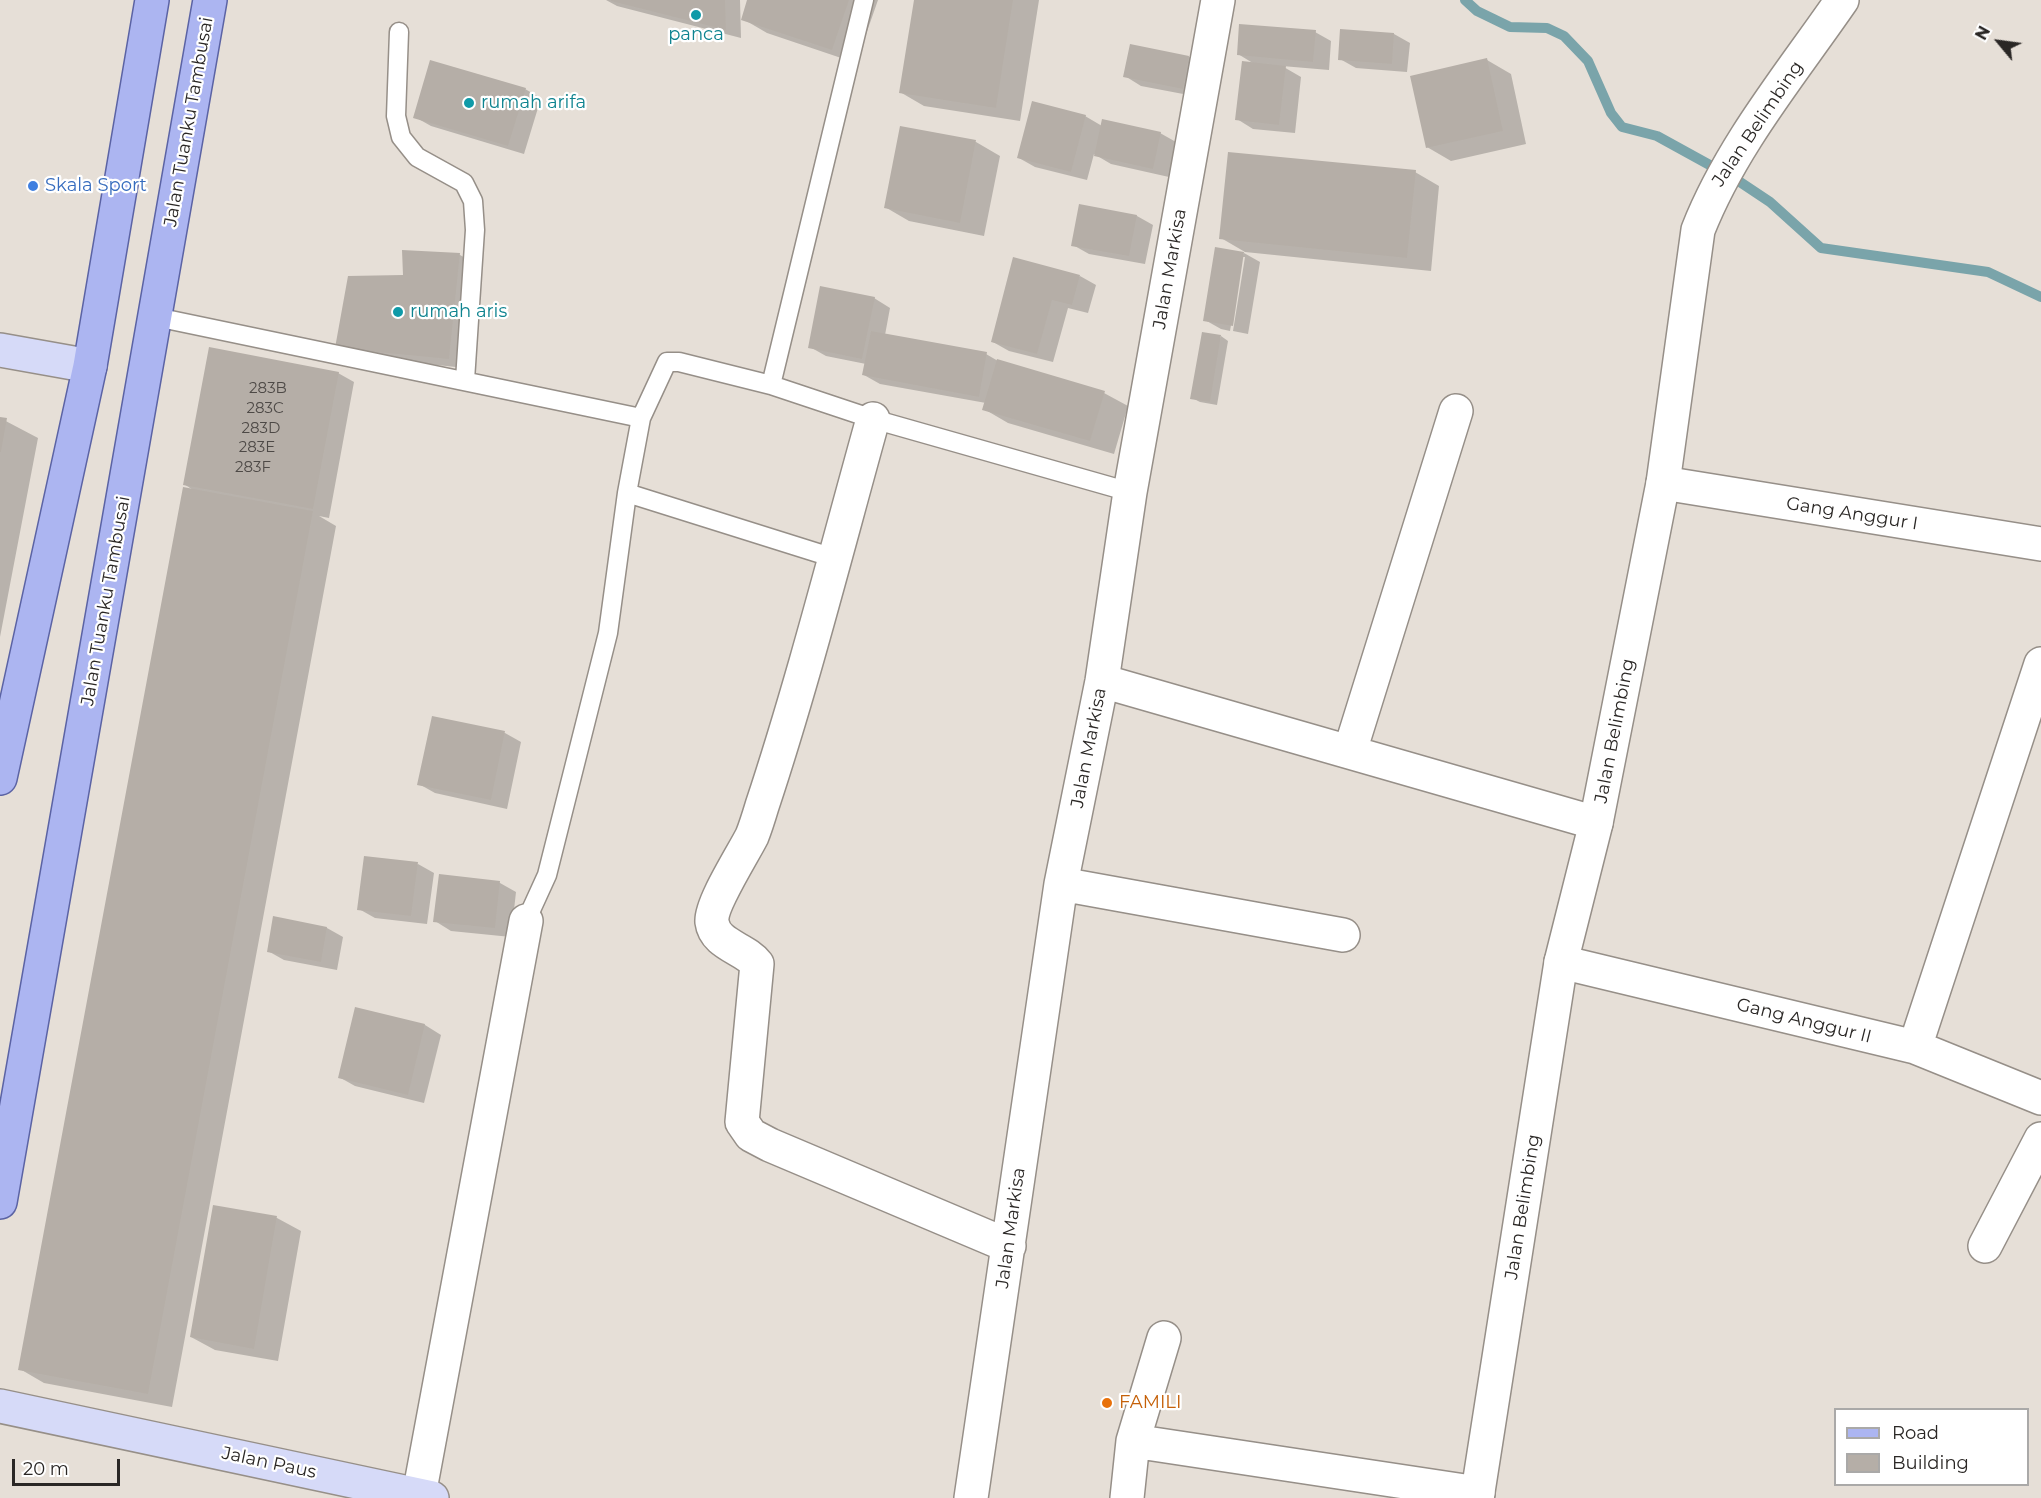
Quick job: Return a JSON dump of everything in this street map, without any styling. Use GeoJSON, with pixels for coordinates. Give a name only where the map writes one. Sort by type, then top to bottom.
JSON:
{"type":"FeatureCollection","features":[{"type":"Feature","properties":{"kind":"main road"},"geometry":{"type":"LineString","coordinates":[[0,778],[90,366],[152,0]]}},
{"type":"Feature","properties":{"kind":"main road","name":"Jalan Tuanku Tambusai"},"geometry":{"type":"LineString","coordinates":[[0,1202],[210,0]]}},
{"type":"Feature","properties":{"kind":"main road"},"geometry":{"type":"LineString","coordinates":[[0,350],[90,366]]}},
{"type":"Feature","properties":{"kind":"main road","name":"Jalan Paus"},"geometry":{"type":"LineString","coordinates":[[0,1406],[425,1497]]}},
{"type":"Feature","properties":{"kind":"street","name":"Jalan Markisa"},"geometry":{"type":"LineString","coordinates":[[971,1498],[1061,884],[1102,681],[1131,492],[1218,0]]}},
{"type":"Feature","properties":{"kind":"street","name":"Jalan Belimbing"},"geometry":{"type":"LineString","coordinates":[[1477,1496],[1561,962],[1596,823],[1663,483],[1698,230],[1711,195],[1731,160],[1842,0]]}},
{"type":"Feature","properties":{"kind":"street"},"geometry":{"type":"LineString","coordinates":[[1350,751],[1456,411]]}},
{"type":"Feature","properties":{"kind":"street"},"geometry":{"type":"LineString","coordinates":[[873,419],[775,766],[756,823],[720,896],[712,920],[715,932],[723,941],[748,955],[757,964],[742,1122],[751,1135],[770,1145],[1009,1246]]}},
{"type":"Feature","properties":{"kind":"street","name":"Gang Anggur I"},"geometry":{"type":"LineString","coordinates":[[1663,483],[2041,544]]}},
{"type":"Feature","properties":{"kind":"street"},"geometry":{"type":"LineString","coordinates":[[1916,1047],[2041,664]]}},
{"type":"Feature","properties":{"kind":"street"},"geometry":{"type":"LineString","coordinates":[[1102,681],[1596,823]]}},
{"type":"Feature","properties":{"kind":"street"},"geometry":{"type":"LineString","coordinates":[[1061,884],[1343,935]]}},
{"type":"Feature","properties":{"kind":"street"},"geometry":{"type":"LineString","coordinates":[[425,1497],[526,921]]}},
{"type":"Feature","properties":{"kind":"street","name":"Gang Anggur II"},"geometry":{"type":"LineString","coordinates":[[1561,962],[1916,1047],[2041,1098]]}},
{"type":"Feature","properties":{"kind":"street"},"geometry":{"type":"LineString","coordinates":[[1985,1245],[2041,1139]]}},
{"type":"Feature","properties":{"kind":"street"},"geometry":{"type":"LineString","coordinates":[[1127,1498],[1133,1442],[1164,1338]]}},
{"type":"Feature","properties":{"kind":"street"},"geometry":{"type":"LineString","coordinates":[[1133,1442],[1477,1496]]}},
{"type":"Feature","properties":{"kind":"lane"},"geometry":{"type":"LineString","coordinates":[[771,385],[864,0]]}},
{"type":"Feature","properties":{"kind":"lane"},"geometry":{"type":"LineString","coordinates":[[399,32],[396,116],[401,137],[417,157],[464,183],[473,201],[475,230],[465,380]]}},
{"type":"Feature","properties":{"kind":"lane"},"geometry":{"type":"LineString","coordinates":[[156,317],[641,418]]}},
{"type":"Feature","properties":{"kind":"lane"},"geometry":{"type":"LineString","coordinates":[[526,921],[547,875],[608,633],[627,493],[641,418],[667,362],[680,362],[771,385],[873,419],[1131,492]]}},
{"type":"Feature","properties":{"kind":"lane"},"geometry":{"type":"LineString","coordinates":[[627,493],[834,558]]}},
{"type":"Feature","properties":{"kind":"building","name":"panca"},"geometry":{"type":"Polygon","coordinates":[[[611,0],[725,0],[726,30],[611,1],[611,0]]]}},
{"type":"Feature","properties":{"kind":"building"},"geometry":{"type":"Polygon","coordinates":[[[747,0],[849,0],[832,50],[741,20],[747,0]]]}},
{"type":"Feature","properties":{"kind":"building"},"geometry":{"type":"Polygon","coordinates":[[[914,0],[1013,0],[996,108],[899,93],[914,0]]]}},
{"type":"Feature","properties":{"kind":"building"},"geometry":{"type":"Polygon","coordinates":[[[1239,24],[1316,30],[1313,62],[1237,55],[1239,24]]]}},
{"type":"Feature","properties":{"kind":"building"},"geometry":{"type":"Polygon","coordinates":[[[1340,29],[1394,33],[1392,64],[1338,60],[1340,29]]]}},
{"type":"Feature","properties":{"kind":"building"},"geometry":{"type":"Polygon","coordinates":[[[1130,44],[1189,56],[1183,89],[1123,77],[1130,44]]]}},
{"type":"Feature","properties":{"kind":"building"},"geometry":{"type":"Polygon","coordinates":[[[1487,58],[1503,131],[1426,148],[1410,76],[1487,58]]]}},
{"type":"Feature","properties":{"kind":"building","name":"rumah arifa"},"geometry":{"type":"Polygon","coordinates":[[[430,60],[526,88],[508,146],[413,118],[430,60]]]}},
{"type":"Feature","properties":{"kind":"building"},"geometry":{"type":"Polygon","coordinates":[[[1242,61],[1286,66],[1279,125],[1235,120],[1242,61]]]}},
{"type":"Feature","properties":{"kind":"building"},"geometry":{"type":"Polygon","coordinates":[[[1032,101],[1086,115],[1071,172],[1017,158],[1032,101]]]}},
{"type":"Feature","properties":{"kind":"building"},"geometry":{"type":"Polygon","coordinates":[[[1102,119],[1161,132],[1153,169],[1094,156],[1102,119]]]}},
{"type":"Feature","properties":{"kind":"building"},"geometry":{"type":"Polygon","coordinates":[[[900,126],[976,140],[960,223],[884,208],[900,126]]]}},
{"type":"Feature","properties":{"kind":"building"},"geometry":{"type":"Polygon","coordinates":[[[1228,152],[1416,170],[1407,258],[1219,239],[1228,152]]]}},
{"type":"Feature","properties":{"kind":"building"},"geometry":{"type":"Polygon","coordinates":[[[1079,204],[1137,215],[1129,256],[1071,246],[1079,204]]]}},
{"type":"Feature","properties":{"kind":"building"},"geometry":{"type":"Polygon","coordinates":[[[1215,247],[1244,252],[1233,326],[1203,321],[1215,247]]]}},
{"type":"Feature","properties":{"kind":"building","name":"rumah aris"},"geometry":{"type":"Polygon","coordinates":[[[402,250],[460,253],[449,359],[335,348],[348,276],[403,275],[402,250]]]}},
{"type":"Feature","properties":{"kind":"building"},"geometry":{"type":"Polygon","coordinates":[[[1013,257],[1080,275],[1072,305],[1052,300],[1037,354],[991,342],[1013,257]]]}},
{"type":"Feature","properties":{"kind":"building"},"geometry":{"type":"Polygon","coordinates":[[[820,286],[875,297],[862,359],[808,348],[820,286]]]}},
{"type":"Feature","properties":{"kind":"building"},"geometry":{"type":"Polygon","coordinates":[[[871,331],[987,352],[979,397],[862,375],[871,331]]]}},
{"type":"Feature","properties":{"kind":"building"},"geometry":{"type":"Polygon","coordinates":[[[1202,332],[1221,335],[1210,402],[1190,399],[1202,332]]]}},
{"type":"Feature","properties":{"kind":"building"},"geometry":{"type":"Polygon","coordinates":[[[209,347],[339,372],[313,509],[183,485],[209,347]]]}},
{"type":"Feature","properties":{"kind":"building"},"geometry":{"type":"Polygon","coordinates":[[[997,359],[1105,391],[1090,441],[982,410],[997,359]]]}},
{"type":"Feature","properties":{"kind":"building"},"geometry":{"type":"Polygon","coordinates":[[[0,417],[7,418],[1,452],[0,452],[0,417]]]}},
{"type":"Feature","properties":{"kind":"building"},"geometry":{"type":"Polygon","coordinates":[[[183,487],[313,511],[148,1394],[18,1370],[183,487]]]}},
{"type":"Feature","properties":{"kind":"building"},"geometry":{"type":"Polygon","coordinates":[[[432,716],[505,731],[491,800],[417,785],[432,716]]]}},
{"type":"Feature","properties":{"kind":"building"},"geometry":{"type":"Polygon","coordinates":[[[364,856],[418,862],[411,916],[357,910],[364,856]]]}},
{"type":"Feature","properties":{"kind":"building"},"geometry":{"type":"Polygon","coordinates":[[[439,874],[500,881],[495,928],[433,922],[439,874]]]}},
{"type":"Feature","properties":{"kind":"building"},"geometry":{"type":"Polygon","coordinates":[[[273,916],[327,927],[321,962],[267,952],[273,916]]]}},
{"type":"Feature","properties":{"kind":"building"},"geometry":{"type":"Polygon","coordinates":[[[355,1007],[425,1024],[408,1095],[338,1078],[355,1007]]]}},
{"type":"Feature","properties":{"kind":"building"},"geometry":{"type":"Polygon","coordinates":[[[213,1205],[277,1216],[254,1349],[190,1337],[213,1205]]]}},
{"type":"Feature","properties":{"kind":"waterway"},"geometry":{"type":"LineString","coordinates":[[1465,0],[1477,11],[1510,27],[1547,28],[1564,36],[1588,61],[1611,113],[1622,127],[1657,136],[1737,180],[1770,202],[1821,248],[1988,272],[2041,297]]}},
{"type":"Feature","properties":{"kind":"place","name":"panca"},"geometry":{"type":"Point","coordinates":[696,15]}},
{"type":"Feature","properties":{"kind":"place","name":"rumah arifa"},"geometry":{"type":"Point","coordinates":[469,103]}},
{"type":"Feature","properties":{"kind":"place","name":"Skala Sport"},"geometry":{"type":"Point","coordinates":[33,186]}},
{"type":"Feature","properties":{"kind":"place","name":"rumah aris"},"geometry":{"type":"Point","coordinates":[398,312]}},
{"type":"Feature","properties":{"kind":"place","name":"FAMILI"},"geometry":{"type":"Point","coordinates":[1107,1403]}}]}
